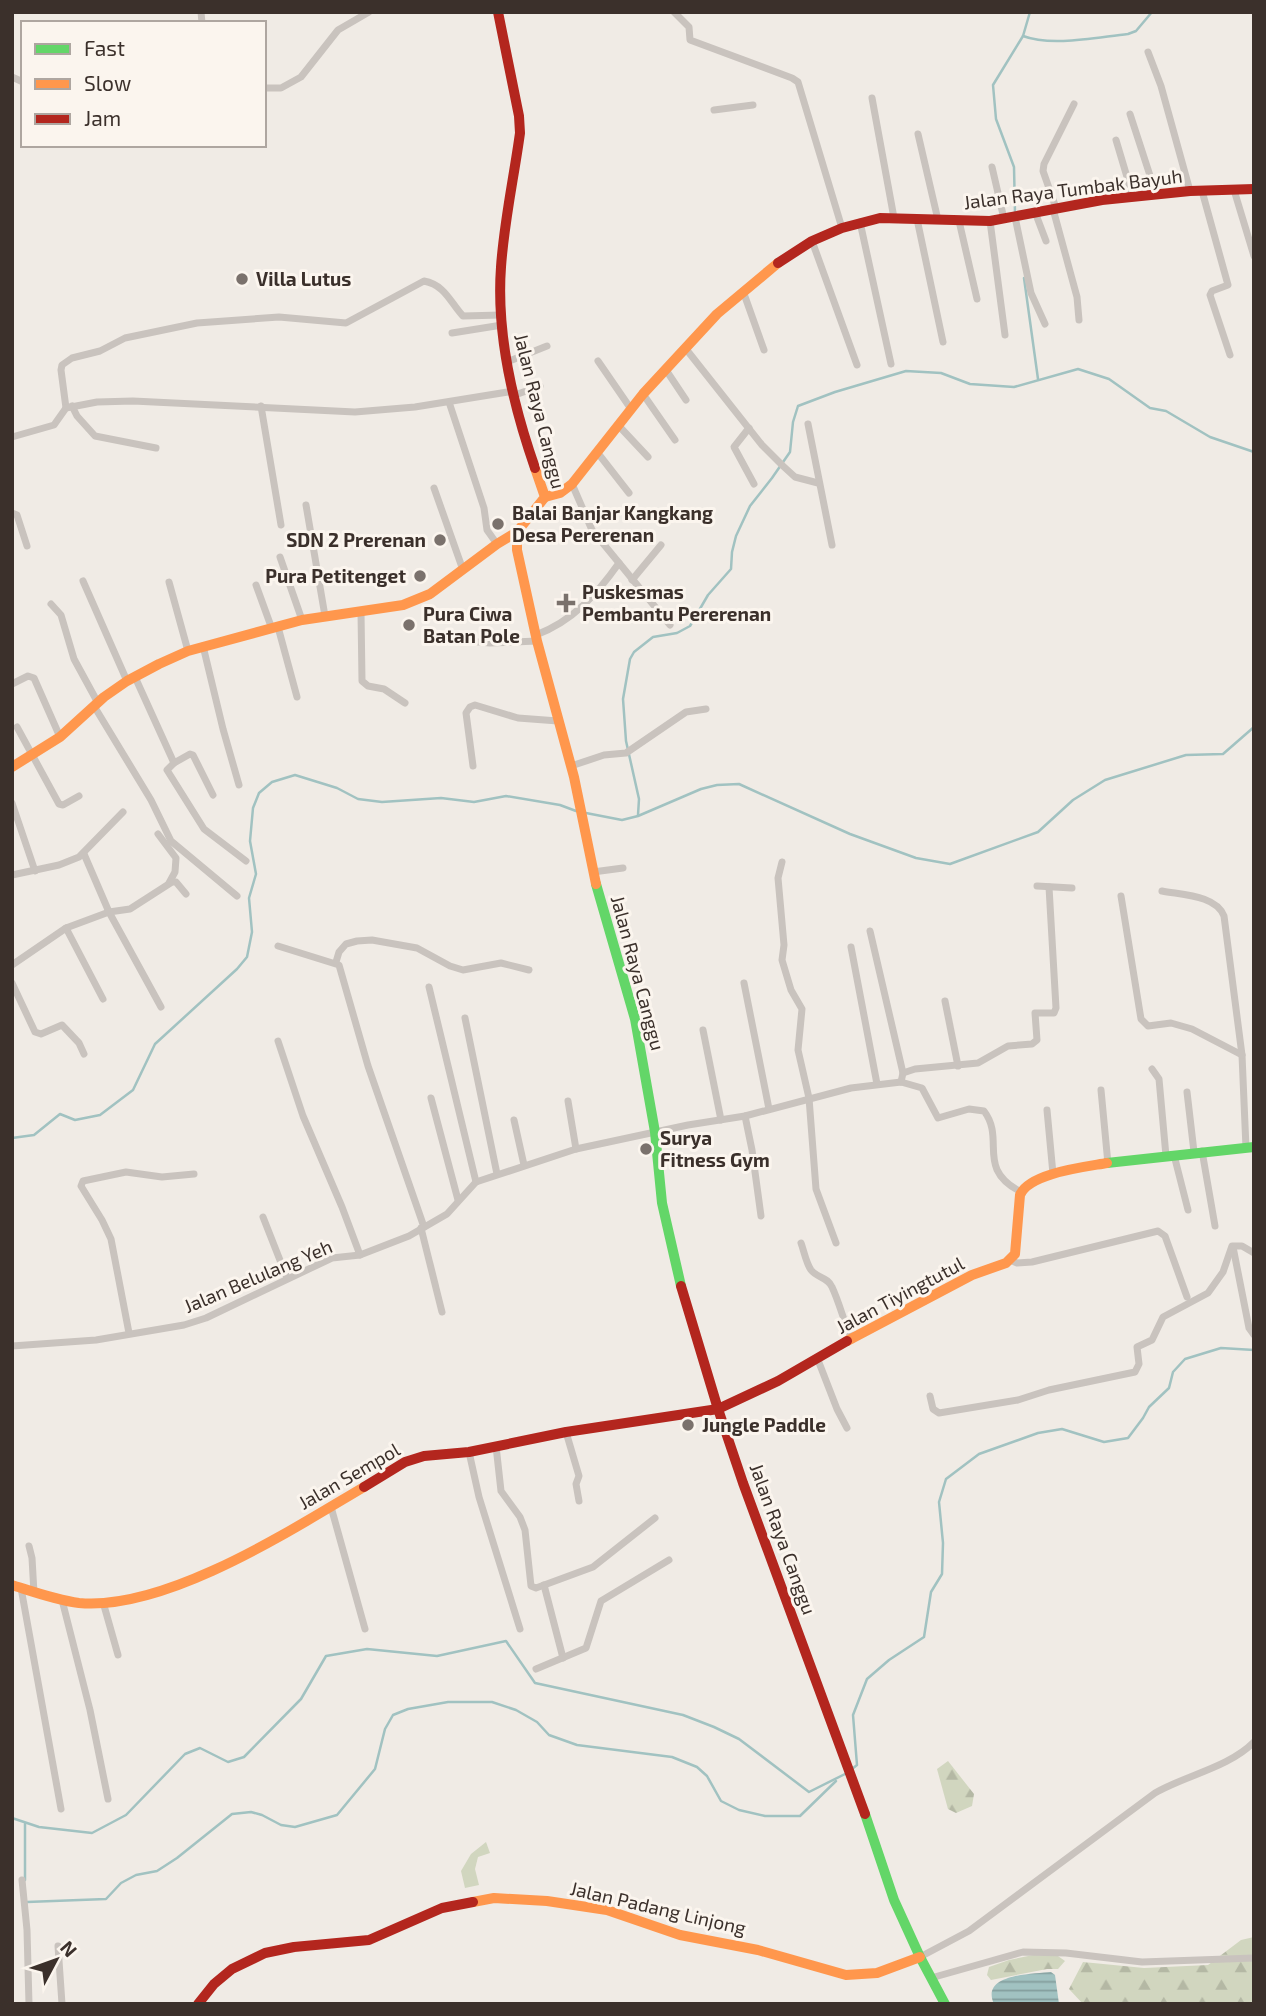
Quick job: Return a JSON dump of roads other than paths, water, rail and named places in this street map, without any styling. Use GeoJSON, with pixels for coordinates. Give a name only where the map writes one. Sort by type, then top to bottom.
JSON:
{"type":"FeatureCollection","features":[{"type":"Feature","properties":{"kind":"street"},"geometry":{"type":"LineString","coordinates":[[266,88],[281,88],[301,77],[338,30],[369,12]]}},
{"type":"Feature","properties":{"kind":"street","name":"Jalan Raya Canggu"},"geometry":{"type":"LineString","coordinates":[[498,12],[520,133],[501,267],[502,320],[507,362],[526,443],[545,497],[517,532],[517,550],[571,766],[593,872],[635,1019],[655,1132],[662,1203],[674,1261],[743,1483],[856,1787],[894,1900],[945,2004]]}},
{"type":"Feature","properties":{"kind":"street"},"geometry":{"type":"LineString","coordinates":[[674,12],[688,27],[690,40],[798,82],[842,228]]}},
{"type":"Feature","properties":{"kind":"street"},"geometry":{"type":"LineString","coordinates":[[1148,52],[1161,86],[1190,191]]}},
{"type":"Feature","properties":{"kind":"street"},"geometry":{"type":"LineString","coordinates":[[872,98],[894,218]]}},
{"type":"Feature","properties":{"kind":"street"},"geometry":{"type":"LineString","coordinates":[[1074,104],[1043,171],[1077,297],[1079,320]]}},
{"type":"Feature","properties":{"kind":"street"},"geometry":{"type":"LineString","coordinates":[[714,110],[753,105]]}},
{"type":"Feature","properties":{"kind":"street"},"geometry":{"type":"LineString","coordinates":[[1130,114],[1157,194]]}},
{"type":"Feature","properties":{"kind":"street"},"geometry":{"type":"LineString","coordinates":[[918,134],[938,220]]}},
{"type":"Feature","properties":{"kind":"street"},"geometry":{"type":"LineString","coordinates":[[1116,140],[1133,197]]}},
{"type":"Feature","properties":{"kind":"street"},"geometry":{"type":"LineString","coordinates":[[992,167],[1031,293],[1045,324]]}},
{"type":"Feature","properties":{"kind":"street","name":"Jalan Raya Tumbak Bayuh"},"geometry":{"type":"LineString","coordinates":[[545,497],[560,493],[572,484],[643,394],[717,314],[767,270],[812,241],[860,222],[894,218],[990,221],[1055,208],[1157,194],[1254,189]]}},
{"type":"Feature","properties":{"kind":"street"},"geometry":{"type":"LineString","coordinates":[[1234,190],[1254,256]]}},
{"type":"Feature","properties":{"kind":"street"},"geometry":{"type":"LineString","coordinates":[[1202,191],[1228,285],[1212,291],[1210,295],[1230,355]]}},
{"type":"Feature","properties":{"kind":"street"},"geometry":{"type":"LineString","coordinates":[[1035,212],[1046,241]]}},
{"type":"Feature","properties":{"kind":"street"},"geometry":{"type":"LineString","coordinates":[[917,219],[943,342]]}},
{"type":"Feature","properties":{"kind":"street"},"geometry":{"type":"LineString","coordinates":[[959,221],[977,299]]}},
{"type":"Feature","properties":{"kind":"street"},"geometry":{"type":"LineString","coordinates":[[990,221],[1005,335]]}},
{"type":"Feature","properties":{"kind":"street"},"geometry":{"type":"LineString","coordinates":[[860,222],[891,363]]}},
{"type":"Feature","properties":{"kind":"street"},"geometry":{"type":"LineString","coordinates":[[812,241],[857,365]]}},
{"type":"Feature","properties":{"kind":"street"},"geometry":{"type":"LineString","coordinates":[[156,448],[95,436],[69,407],[61,370],[66,361],[100,351],[125,338],[238,318],[279,317],[346,323],[424,281],[441,288],[463,316],[502,320]]}},
{"type":"Feature","properties":{"kind":"street"},"geometry":{"type":"LineString","coordinates":[[743,291],[764,350]]}},
{"type":"Feature","properties":{"kind":"street"},"geometry":{"type":"LineString","coordinates":[[452,333],[502,320]]}},
{"type":"Feature","properties":{"kind":"street"},"geometry":{"type":"LineString","coordinates":[[507,362],[547,346]]}},
{"type":"Feature","properties":{"kind":"street"},"geometry":{"type":"LineString","coordinates":[[686,349],[762,445],[795,477],[818,483]]}},
{"type":"Feature","properties":{"kind":"street"},"geometry":{"type":"LineString","coordinates":[[598,361],[631,409]]}},
{"type":"Feature","properties":{"kind":"street"},"geometry":{"type":"LineString","coordinates":[[666,370],[686,400]]}},
{"type":"Feature","properties":{"kind":"street"},"geometry":{"type":"LineString","coordinates":[[12,437],[54,425],[69,407],[97,402],[133,401],[355,412],[514,393],[540,386]]}},
{"type":"Feature","properties":{"kind":"street"},"geometry":{"type":"LineString","coordinates":[[643,394],[675,439]]}},
{"type":"Feature","properties":{"kind":"street"},"geometry":{"type":"LineString","coordinates":[[449,402],[494,547]]}},
{"type":"Feature","properties":{"kind":"street"},"geometry":{"type":"LineString","coordinates":[[261,406],[281,525]]}},
{"type":"Feature","properties":{"kind":"street"},"geometry":{"type":"LineString","coordinates":[[808,424],[832,545]]}},
{"type":"Feature","properties":{"kind":"street"},"geometry":{"type":"LineString","coordinates":[[618,425],[648,457]]}},
{"type":"Feature","properties":{"kind":"street"},"geometry":{"type":"LineString","coordinates":[[749,428],[734,447],[754,484]]}},
{"type":"Feature","properties":{"kind":"street"},"geometry":{"type":"LineString","coordinates":[[597,452],[629,493]]}},
{"type":"Feature","properties":{"kind":"street"},"geometry":{"type":"LineString","coordinates":[[572,484],[592,530],[670,625]]}},
{"type":"Feature","properties":{"kind":"street"},"geometry":{"type":"LineString","coordinates":[[434,488],[463,570]]}},
{"type":"Feature","properties":{"kind":"street"},"geometry":{"type":"LineString","coordinates":[[306,505],[325,616]]}},
{"type":"Feature","properties":{"kind":"street"},"geometry":{"type":"LineString","coordinates":[[12,513],[17,516],[27,546]]}},
{"type":"Feature","properties":{"kind":"street"},"geometry":{"type":"LineString","coordinates":[[12,767],[60,737],[96,704],[131,679],[188,651],[302,620],[403,606],[417,600],[517,532]]}},
{"type":"Feature","properties":{"kind":"street"},"geometry":{"type":"LineString","coordinates":[[632,580],[661,545]]}},
{"type":"Feature","properties":{"kind":"street"},"geometry":{"type":"LineString","coordinates":[[494,547],[517,550]]}},
{"type":"Feature","properties":{"kind":"street"},"geometry":{"type":"LineString","coordinates":[[280,557],[302,620]]}},
{"type":"Feature","properties":{"kind":"street"},"geometry":{"type":"LineString","coordinates":[[446,639],[490,643],[537,638],[571,616],[602,587],[618,563]]}},
{"type":"Feature","properties":{"kind":"street"},"geometry":{"type":"LineString","coordinates":[[83,581],[174,763]]}},
{"type":"Feature","properties":{"kind":"street"},"geometry":{"type":"LineString","coordinates":[[169,582],[188,651]]}},
{"type":"Feature","properties":{"kind":"street"},"geometry":{"type":"LineString","coordinates":[[256,585],[275,628],[297,697]]}},
{"type":"Feature","properties":{"kind":"street"},"geometry":{"type":"LineString","coordinates":[[51,604],[61,615],[75,659],[96,704],[151,800],[171,841],[237,895]]}},
{"type":"Feature","properties":{"kind":"street"},"geometry":{"type":"LineString","coordinates":[[361,612],[362,681],[368,686],[391,693],[405,703]]}},
{"type":"Feature","properties":{"kind":"street"},"geometry":{"type":"LineString","coordinates":[[204,646],[239,785]]}},
{"type":"Feature","properties":{"kind":"street"},"geometry":{"type":"LineString","coordinates":[[12,684],[28,676],[34,678],[60,737]]}},
{"type":"Feature","properties":{"kind":"street"},"geometry":{"type":"LineString","coordinates":[[473,766],[466,713],[470,707],[475,705],[518,718],[558,721]]}},
{"type":"Feature","properties":{"kind":"street"},"geometry":{"type":"LineString","coordinates":[[571,766],[604,755],[626,753],[686,712],[706,709]]}},
{"type":"Feature","properties":{"kind":"street"},"geometry":{"type":"LineString","coordinates":[[17,727],[58,804],[62,805],[79,796]]}},
{"type":"Feature","properties":{"kind":"street"},"geometry":{"type":"LineString","coordinates":[[212,795],[193,755],[174,763],[167,770],[204,830],[246,861]]}},
{"type":"Feature","properties":{"kind":"street"},"geometry":{"type":"LineString","coordinates":[[12,803],[35,871]]}},
{"type":"Feature","properties":{"kind":"street"},"geometry":{"type":"LineString","coordinates":[[12,875],[59,865],[83,854],[123,812]]}},
{"type":"Feature","properties":{"kind":"street"},"geometry":{"type":"LineString","coordinates":[[158,834],[176,858],[175,873],[169,883]]}},
{"type":"Feature","properties":{"kind":"street"},"geometry":{"type":"LineString","coordinates":[[83,854],[109,912],[161,1007]]}},
{"type":"Feature","properties":{"kind":"street"},"geometry":{"type":"LineString","coordinates":[[782,862],[778,878],[784,945],[782,960],[791,990],[802,1009],[798,1050],[810,1098],[816,1189],[836,1243]]}},
{"type":"Feature","properties":{"kind":"street"},"geometry":{"type":"LineString","coordinates":[[593,872],[623,867]]}},
{"type":"Feature","properties":{"kind":"street"},"geometry":{"type":"LineString","coordinates":[[12,965],[66,928],[109,912],[130,909],[169,883],[175,882],[186,894]]}},
{"type":"Feature","properties":{"kind":"street"},"geometry":{"type":"LineString","coordinates":[[1037,886],[1072,888]]}},
{"type":"Feature","properties":{"kind":"street","name":"Jalan Belulang Yeh"},"geometry":{"type":"LineString","coordinates":[[12,1346],[96,1340],[184,1325],[206,1318],[332,1258],[360,1255],[409,1236],[447,1214],[476,1182],[576,1149],[745,1116],[810,1098],[902,1078],[915,1069],[978,1063],[1008,1046],[1032,1044],[1038,1040],[1035,1013],[1054,1013],[1056,1008],[1049,887]]}},
{"type":"Feature","properties":{"kind":"street"},"geometry":{"type":"LineString","coordinates":[[1162,891],[1206,900],[1221,908],[1242,1055],[1250,1147],[1108,1164],[1053,1174],[1027,1185],[1018,1202],[1016,1244],[1010,1260],[1017,1263],[1032,1262],[1158,1231],[1165,1236],[1187,1297]]}},
{"type":"Feature","properties":{"kind":"street"},"geometry":{"type":"LineString","coordinates":[[1121,896],[1141,1020],[1144,1024],[1148,1026],[1171,1023],[1192,1028],[1242,1055]]}},
{"type":"Feature","properties":{"kind":"street"},"geometry":{"type":"LineString","coordinates":[[66,928],[103,999]]}},
{"type":"Feature","properties":{"kind":"street"},"geometry":{"type":"LineString","coordinates":[[870,931],[902,1078],[922,1088],[938,1118],[969,1110],[984,1111],[990,1125],[998,1175],[1021,1192]]}},
{"type":"Feature","properties":{"kind":"street"},"geometry":{"type":"LineString","coordinates":[[336,962],[346,944],[372,940],[417,948],[463,970],[501,962],[529,970]]}},
{"type":"Feature","properties":{"kind":"street"},"geometry":{"type":"LineString","coordinates":[[278,946],[336,962],[340,967],[369,1066],[423,1227],[442,1312]]}},
{"type":"Feature","properties":{"kind":"street"},"geometry":{"type":"LineString","coordinates":[[851,947],[877,1084]]}},
{"type":"Feature","properties":{"kind":"street"},"geometry":{"type":"LineString","coordinates":[[744,982],[768,1110]]}},
{"type":"Feature","properties":{"kind":"street"},"geometry":{"type":"LineString","coordinates":[[12,983],[35,1032],[41,1034],[62,1026],[79,1043],[84,1054]]}},
{"type":"Feature","properties":{"kind":"street"},"geometry":{"type":"LineString","coordinates":[[429,987],[476,1182]]}},
{"type":"Feature","properties":{"kind":"street"},"geometry":{"type":"LineString","coordinates":[[945,1001],[958,1066]]}},
{"type":"Feature","properties":{"kind":"street"},"geometry":{"type":"LineString","coordinates":[[465,1018],[497,1174]]}},
{"type":"Feature","properties":{"kind":"street"},"geometry":{"type":"LineString","coordinates":[[703,1030],[721,1120]]}},
{"type":"Feature","properties":{"kind":"street"},"geometry":{"type":"LineString","coordinates":[[278,1041],[303,1116],[360,1255]]}},
{"type":"Feature","properties":{"kind":"street"},"geometry":{"type":"LineString","coordinates":[[1152,1069],[1159,1079],[1170,1155],[1188,1210]]}},
{"type":"Feature","properties":{"kind":"street"},"geometry":{"type":"LineString","coordinates":[[1101,1090],[1108,1164]]}},
{"type":"Feature","properties":{"kind":"street"},"geometry":{"type":"LineString","coordinates":[[1187,1092],[1215,1226]]}},
{"type":"Feature","properties":{"kind":"street"},"geometry":{"type":"LineString","coordinates":[[431,1098],[458,1200]]}},
{"type":"Feature","properties":{"kind":"street"},"geometry":{"type":"LineString","coordinates":[[568,1101],[576,1149]]}},
{"type":"Feature","properties":{"kind":"street"},"geometry":{"type":"LineString","coordinates":[[1048,1110],[1053,1174]]}},
{"type":"Feature","properties":{"kind":"street"},"geometry":{"type":"LineString","coordinates":[[745,1116],[761,1216]]}},
{"type":"Feature","properties":{"kind":"street"},"geometry":{"type":"LineString","coordinates":[[514,1120],[524,1165]]}},
{"type":"Feature","properties":{"kind":"street"},"geometry":{"type":"LineString","coordinates":[[129,1333],[111,1239],[81,1186],[83,1181],[126,1172],[162,1177],[194,1174]]}},
{"type":"Feature","properties":{"kind":"street"},"geometry":{"type":"LineString","coordinates":[[263,1217],[287,1278]]}},
{"type":"Feature","properties":{"kind":"street"},"geometry":{"type":"LineString","coordinates":[[801,1243],[809,1268],[828,1280],[832,1287],[852,1340]]}},
{"type":"Feature","properties":{"kind":"street"},"geometry":{"type":"LineString","coordinates":[[1232,1246],[1242,1245],[1254,1253]]}},
{"type":"Feature","properties":{"kind":"street"},"geometry":{"type":"LineString","coordinates":[[1232,1246],[1249,1328],[1254,1335]]}},
{"type":"Feature","properties":{"kind":"street"},"geometry":{"type":"LineString","coordinates":[[930,1396],[933,1409],[939,1413],[1018,1400],[1049,1390],[1135,1372],[1139,1364],[1137,1347],[1152,1339],[1163,1317],[1208,1293],[1223,1272],[1232,1246]]}},
{"type":"Feature","properties":{"kind":"street","name":"Jalan Tiyingtutul"},"geometry":{"type":"LineString","coordinates":[[718,1409],[818,1360],[972,1275],[1010,1260]]}},
{"type":"Feature","properties":{"kind":"street"},"geometry":{"type":"LineString","coordinates":[[818,1360],[847,1428]]}},
{"type":"Feature","properties":{"kind":"street","name":"Jalan Sempol"},"geometry":{"type":"LineString","coordinates":[[17,1587],[62,1600],[103,1602],[144,1596],[205,1575],[331,1507],[405,1462],[424,1456],[470,1452],[566,1432],[718,1409]]}},
{"type":"Feature","properties":{"kind":"street"},"geometry":{"type":"LineString","coordinates":[[566,1432],[579,1476],[576,1484],[579,1501]]}},
{"type":"Feature","properties":{"kind":"street"},"geometry":{"type":"LineString","coordinates":[[496,1446],[501,1490],[520,1517],[525,1531],[531,1586],[536,1588],[593,1567],[655,1518]]}},
{"type":"Feature","properties":{"kind":"street"},"geometry":{"type":"LineString","coordinates":[[470,1452],[479,1497],[520,1629]]}},
{"type":"Feature","properties":{"kind":"street"},"geometry":{"type":"LineString","coordinates":[[331,1507],[365,1629]]}},
{"type":"Feature","properties":{"kind":"street"},"geometry":{"type":"LineString","coordinates":[[29,1546],[34,1593]]}},
{"type":"Feature","properties":{"kind":"street"},"geometry":{"type":"LineString","coordinates":[[536,1669],[586,1648],[601,1601],[669,1560]]}},
{"type":"Feature","properties":{"kind":"street"},"geometry":{"type":"LineString","coordinates":[[544,1585],[563,1658]]}},
{"type":"Feature","properties":{"kind":"street"},"geometry":{"type":"LineString","coordinates":[[17,1587],[61,1810]]}},
{"type":"Feature","properties":{"kind":"street"},"geometry":{"type":"LineString","coordinates":[[62,1600],[90,1710],[108,1799]]}},
{"type":"Feature","properties":{"kind":"street"},"geometry":{"type":"LineString","coordinates":[[103,1602],[118,1655]]}},
{"type":"Feature","properties":{"kind":"street"},"geometry":{"type":"LineString","coordinates":[[920,1957],[969,1931],[1154,1793],[1234,1758],[1254,1742]]}},
{"type":"Feature","properties":{"kind":"street"},"geometry":{"type":"LineString","coordinates":[[22,1880],[27,1930],[29,2004]]}},
{"type":"Feature","properties":{"kind":"street","name":"Jalan Padang Linjong"},"geometry":{"type":"LineString","coordinates":[[198,2004],[214,1984],[232,1969],[265,1953],[369,1940],[442,1908],[494,1898],[536,1900],[607,1910],[680,1935],[758,1950],[846,1975],[877,1973],[920,1957]]}},
{"type":"Feature","properties":{"kind":"street"},"geometry":{"type":"LineString","coordinates":[[58,1947],[62,2004]]}},
{"type":"Feature","properties":{"kind":"street"},"geometry":{"type":"LineString","coordinates":[[931,1978],[1031,1952],[1142,1962],[1254,1958]]}},
{"type":"Feature","properties":{"kind":"water"},"geometry":{"type":"Polygon","coordinates":[[[1051,1972],[1055,1975],[1059,2004],[994,2004],[994,1987],[1001,1981],[1021,1975],[1051,1972]]]}},
{"type":"Feature","properties":{"kind":"waterway"},"geometry":{"type":"LineString","coordinates":[[1015,213],[1014,167],[996,119],[993,85],[1023,36],[1030,12]]}},
{"type":"Feature","properties":{"kind":"waterway"},"geometry":{"type":"LineString","coordinates":[[1023,36],[1061,41],[1128,34],[1136,31],[1152,12]]}},
{"type":"Feature","properties":{"kind":"waterway"},"geometry":{"type":"LineString","coordinates":[[1024,278],[1038,379]]}},
{"type":"Feature","properties":{"kind":"waterway"},"geometry":{"type":"LineString","coordinates":[[638,815],[639,799],[626,741],[623,699],[630,659],[634,652],[653,637],[677,633],[690,626],[708,595],[731,569],[736,536],[750,506],[790,452],[793,422],[798,406],[906,371],[941,373],[970,384],[1014,387],[1078,369],[1109,379],[1150,408],[1166,411],[1210,437],[1254,452]]}},
{"type":"Feature","properties":{"kind":"waterway"},"geometry":{"type":"LineString","coordinates":[[586,813],[622,820],[638,816],[701,789],[739,784],[850,834],[916,858],[950,864],[1038,832],[1073,800],[1105,780],[1186,755],[1223,754],[1254,727]]}},
{"type":"Feature","properties":{"kind":"waterway"},"geometry":{"type":"LineString","coordinates":[[12,1138],[34,1135],[60,1114],[75,1120],[100,1115],[133,1090],[155,1044],[247,957],[252,932],[249,898],[256,874],[250,841],[253,808],[259,793],[272,782],[295,775],[337,788],[358,799],[382,802],[441,798],[474,802],[506,796],[560,805],[576,811]]}},
{"type":"Feature","properties":{"kind":"waterway"},"geometry":{"type":"LineString","coordinates":[[852,1769],[857,1765],[853,1715],[867,1679],[889,1660],[924,1637],[931,1592],[942,1574],[943,1543],[939,1502],[946,1479],[979,1454],[1038,1433],[1062,1429],[1104,1442],[1128,1438],[1149,1407],[1169,1388],[1173,1372],[1185,1359],[1221,1348],[1254,1350]]}},
{"type":"Feature","properties":{"kind":"waterway"},"geometry":{"type":"LineString","coordinates":[[12,1818],[39,1827],[92,1833],[126,1815],[185,1754],[200,1748],[228,1762],[244,1757],[301,1699],[326,1656],[367,1649],[437,1656],[506,1641],[535,1683],[683,1715],[714,1727],[739,1739],[809,1792],[847,1773]]}},
{"type":"Feature","properties":{"kind":"waterway"},"geometry":{"type":"LineString","coordinates":[[27,1902],[106,1899],[121,1883],[136,1875],[157,1871],[177,1858],[232,1814],[251,1812],[281,1825],[295,1827],[337,1815],[375,1769],[385,1729],[393,1715],[408,1709],[448,1702],[492,1702],[516,1710],[537,1722],[549,1735],[577,1745],[672,1757],[697,1767],[707,1776],[721,1801],[739,1810],[765,1816],[800,1816],[836,1781]]}},
{"type":"Feature","properties":{"kind":"waterway"},"geometry":{"type":"LineString","coordinates":[[25,1824],[25,1880]]}},
{"type":"Feature","properties":{"kind":"place","name":"Villa Lutus"},"geometry":{"type":"Point","coordinates":[242,279]}},
{"type":"Feature","properties":{"kind":"place","name":"Balai Banjar Kangkang Desa Pererenan"},"geometry":{"type":"Point","coordinates":[498,524]}},
{"type":"Feature","properties":{"kind":"place","name":"SDN 2 Prerenan"},"geometry":{"type":"Point","coordinates":[440,540]}},
{"type":"Feature","properties":{"kind":"place","name":"Pura Petitenget"},"geometry":{"type":"Point","coordinates":[420,576]}},
{"type":"Feature","properties":{"kind":"place","name":"Puskesmas Pembantu Pererenan"},"geometry":{"type":"Point","coordinates":[566,603]}},
{"type":"Feature","properties":{"kind":"place","name":"Pura Ciwa Batan Pole"},"geometry":{"type":"Point","coordinates":[409,625]}},
{"type":"Feature","properties":{"kind":"place","name":"Surya Fitness Gym"},"geometry":{"type":"Point","coordinates":[646,1149]}},
{"type":"Feature","properties":{"kind":"place","name":"Jungle Paddle"},"geometry":{"type":"Point","coordinates":[688,1425]}}]}
